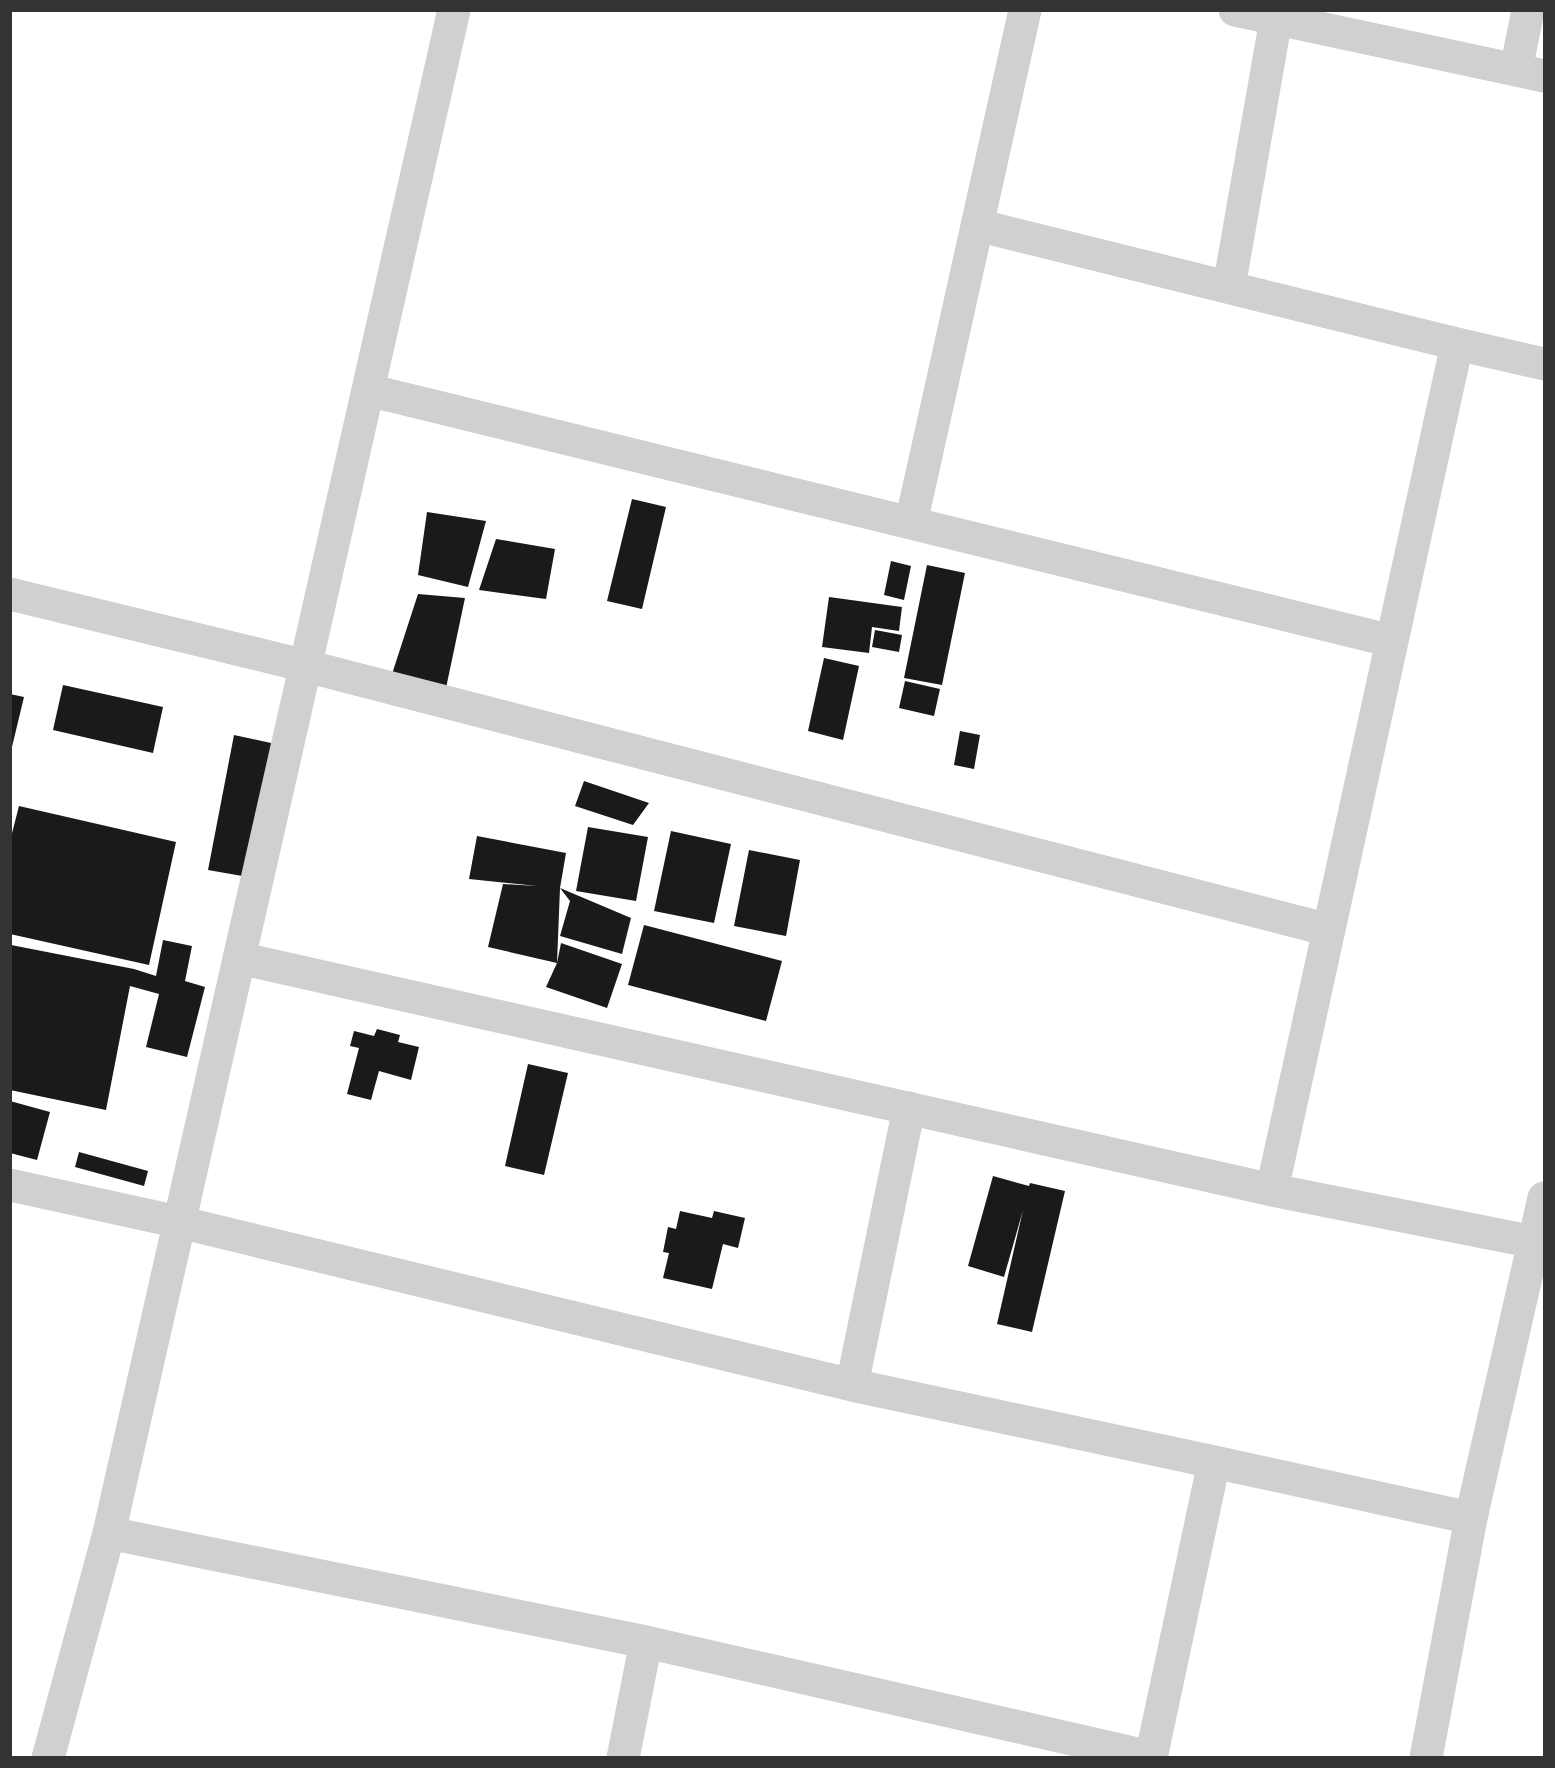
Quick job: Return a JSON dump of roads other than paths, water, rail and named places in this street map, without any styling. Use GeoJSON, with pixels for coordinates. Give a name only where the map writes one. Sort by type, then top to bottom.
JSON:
{"type":"FeatureCollection","features":[{"type":"Feature","properties":{"kind":"street"},"geometry":{"type":"LineString","coordinates":[[48,1758],[109,1533],[454,10]]}},
{"type":"Feature","properties":{"kind":"street"},"geometry":{"type":"LineString","coordinates":[[911,523],[1025,10]]}},
{"type":"Feature","properties":{"kind":"street"},"geometry":{"type":"LineString","coordinates":[[1229,287],[1255,14],[1530,73],[1528,10]]}},
{"type":"Feature","properties":{"kind":"street"},"geometry":{"type":"LineString","coordinates":[[977,225],[1545,364]]}},
{"type":"Feature","properties":{"kind":"street"},"geometry":{"type":"LineString","coordinates":[[1272,1190],[1457,344]]}},
{"type":"Feature","properties":{"kind":"street"},"geometry":{"type":"LineString","coordinates":[[368,390],[1392,640]]}},
{"type":"Feature","properties":{"kind":"street"},"geometry":{"type":"LineString","coordinates":[[10,594],[306,666],[1329,930]]}},
{"type":"Feature","properties":{"kind":"street"},"geometry":{"type":"LineString","coordinates":[[239,958],[1272,1190],[1539,1243]]}},
{"type":"Feature","properties":{"kind":"street"},"geometry":{"type":"LineString","coordinates":[[852,1385],[909,1108]]}},
{"type":"Feature","properties":{"kind":"street"},"geometry":{"type":"LineString","coordinates":[[10,1185],[179,1222],[852,1385],[1471,1518]]}},
{"type":"Feature","properties":{"kind":"street"},"geometry":{"type":"LineString","coordinates":[[1426,1758],[1471,1518],[1539,1243],[1545,1198]]}},
{"type":"Feature","properties":{"kind":"street"},"geometry":{"type":"LineString","coordinates":[[109,1533],[646,1642],[1151,1757],[1214,1462]]}},
{"type":"Feature","properties":{"kind":"street"},"geometry":{"type":"LineString","coordinates":[[623,1758],[646,1642]]}}]}
